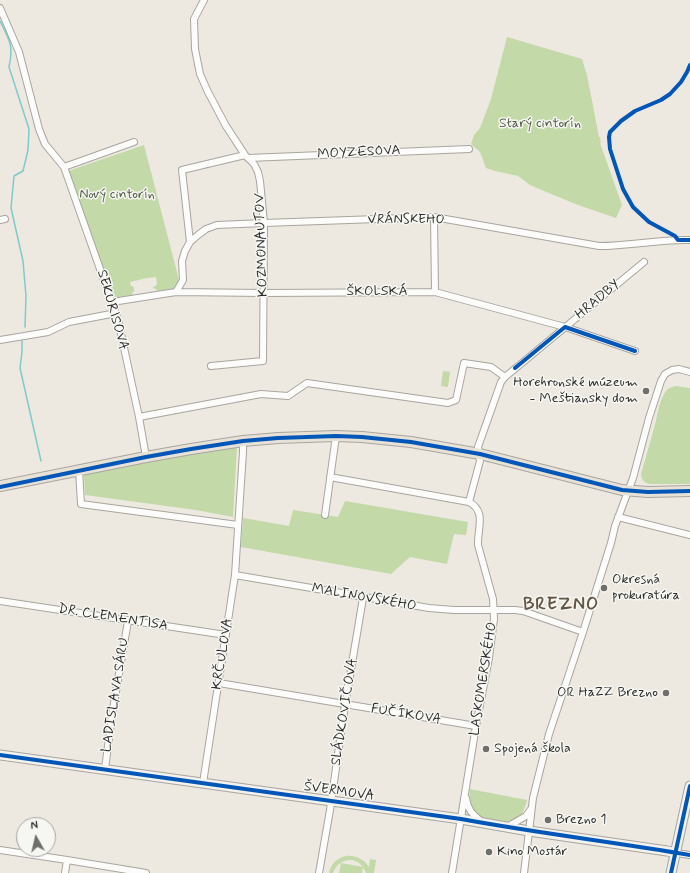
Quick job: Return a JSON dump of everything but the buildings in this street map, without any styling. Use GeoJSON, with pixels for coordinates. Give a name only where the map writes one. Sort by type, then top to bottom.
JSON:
{"type":"FeatureCollection","features":[{"type":"Feature","properties":{"kind":"main road"},"geometry":{"type":"LineString","coordinates":[[1,487],[146,457],[243,441],[272,438],[336,436],[411,442],[480,454],[629,491],[690,491]]}},
{"type":"Feature","properties":{"kind":"street","name":"KOZMONAUTOV"},"geometry":{"type":"LineString","coordinates":[[204,0],[194,19],[195,49],[200,74],[226,126],[246,156],[254,164],[258,172],[264,223],[263,361],[211,366]]}},
{"type":"Feature","properties":{"kind":"street","name":"SEKURISOVA"},"geometry":{"type":"LineString","coordinates":[[0,8],[19,52],[39,129],[45,144],[64,167],[118,320],[146,457]]}},
{"type":"Feature","properties":{"kind":"street"},"geometry":{"type":"LineString","coordinates":[[64,167],[134,142]]}},
{"type":"Feature","properties":{"kind":"street","name":"MOYZESOVA"},"geometry":{"type":"LineString","coordinates":[[190,242],[182,170],[246,156],[469,148]]}},
{"type":"Feature","properties":{"kind":"street"},"geometry":{"type":"LineString","coordinates":[[434,217],[434,292]]}},
{"type":"Feature","properties":{"kind":"street","name":"VRÁNSKEHO"},"geometry":{"type":"LineString","coordinates":[[176,292],[183,280],[182,261],[190,242],[206,229],[216,225],[434,217],[599,246],[690,240]]}},
{"type":"Feature","properties":{"kind":"street","name":"HRADBY"},"geometry":{"type":"LineString","coordinates":[[469,502],[480,461],[478,447],[501,382],[505,377],[644,262]]}},
{"type":"Feature","properties":{"kind":"street","name":"ŠKOLSKÁ"},"geometry":{"type":"LineString","coordinates":[[112,302],[176,292],[434,292],[565,327],[635,351]]}},
{"type":"Feature","properties":{"kind":"street"},"geometry":{"type":"LineString","coordinates":[[0,340],[48,332],[69,322],[111,314],[115,311]]}},
{"type":"Feature","properties":{"kind":"street"},"geometry":{"type":"LineString","coordinates":[[139,417],[261,394],[288,396],[307,383],[448,403],[456,400],[464,363],[491,367],[505,377]]}},
{"type":"Feature","properties":{"kind":"street"},"geometry":{"type":"LineString","coordinates":[[524,873],[531,809],[541,763],[611,543],[615,526],[629,491],[649,418],[663,377],[668,371],[679,369],[690,372]]}},
{"type":"Feature","properties":{"kind":"street"},"geometry":{"type":"LineString","coordinates":[[325,515],[336,436]]}},
{"type":"Feature","properties":{"kind":"street","name":"KRČULOVA"},"geometry":{"type":"LineString","coordinates":[[203,783],[235,575],[243,441]]}},
{"type":"Feature","properties":{"kind":"street"},"geometry":{"type":"LineString","coordinates":[[79,470],[81,504],[238,525]]}},
{"type":"Feature","properties":{"kind":"street"},"geometry":{"type":"LineString","coordinates":[[330,477],[469,502],[475,505],[479,512],[480,523],[478,545],[493,599],[494,610]]}},
{"type":"Feature","properties":{"kind":"street"},"geometry":{"type":"LineString","coordinates":[[618,517],[690,535]]}},
{"type":"Feature","properties":{"kind":"street","name":"MALINOVSKÉHO"},"geometry":{"type":"LineString","coordinates":[[235,575],[363,598],[435,609],[509,609],[523,612],[583,632]]}},
{"type":"Feature","properties":{"kind":"street","name":"SLÁDKOVIČOVA"},"geometry":{"type":"LineString","coordinates":[[319,873],[363,598]]}},
{"type":"Feature","properties":{"kind":"street","name":"DR. CLEMENTISA"},"geometry":{"type":"LineString","coordinates":[[0,602],[226,635]]}},
{"type":"Feature","properties":{"kind":"street","name":"LASKOMERSKÉHO"},"geometry":{"type":"LineString","coordinates":[[452,873],[476,726],[489,658],[494,610]]}},
{"type":"Feature","properties":{"kind":"street","name":"LADISLAVA SÁRU"},"geometry":{"type":"LineString","coordinates":[[105,769],[112,715],[128,621]]}},
{"type":"Feature","properties":{"kind":"street","name":"FUČÍKOVA"},"geometry":{"type":"LineString","coordinates":[[219,683],[476,726]]}},
{"type":"Feature","properties":{"kind":"street","name":"ŠVERMOVA"},"geometry":{"type":"LineString","coordinates":[[0,755],[461,819],[529,831],[676,853]]}},
{"type":"Feature","properties":{"kind":"street"},"geometry":{"type":"LineString","coordinates":[[671,873],[690,786]]}},
{"type":"Feature","properties":{"kind":"street"},"geometry":{"type":"LineString","coordinates":[[465,793],[467,806],[473,814],[484,823]]}},
{"type":"Feature","properties":{"kind":"street"},"geometry":{"type":"LineString","coordinates":[[506,827],[526,816],[531,809]]}},
{"type":"Feature","properties":{"kind":"street"},"geometry":{"type":"LineString","coordinates":[[0,850],[146,873]]}},
{"type":"Feature","properties":{"kind":"street"},"geometry":{"type":"LineString","coordinates":[[676,853],[690,855]]}},
{"type":"Feature","properties":{"kind":"street"},"geometry":{"type":"LineString","coordinates":[[65,873],[67,860]]}},
{"type":"Feature","properties":{"kind":"green space","name":"Starý cintorín"},"geometry":{"type":"Polygon","coordinates":[[[507,37],[582,59],[587,75],[600,143],[622,205],[616,218],[578,205],[530,185],[518,176],[486,168],[480,152],[471,144],[474,135],[480,128],[491,99],[507,37]]]}},
{"type":"Feature","properties":{"kind":"green space","name":"Nový cintorín"},"geometry":{"type":"Polygon","coordinates":[[[144,145],[179,280],[173,289],[157,291],[153,288],[157,284],[156,277],[130,282],[131,286],[133,286],[135,290],[132,295],[111,298],[68,171],[144,145]]]}},
{"type":"Feature","properties":{"kind":"green space"},"geometry":{"type":"Polygon","coordinates":[[[443,371],[450,372],[448,387],[441,386],[443,371]]]}},
{"type":"Feature","properties":{"kind":"green space"},"geometry":{"type":"Polygon","coordinates":[[[676,386],[690,388],[690,484],[649,484],[643,480],[641,474],[660,405],[667,390],[676,386]]]}},
{"type":"Feature","properties":{"kind":"green space"},"geometry":{"type":"Polygon","coordinates":[[[237,446],[233,517],[196,510],[85,495],[84,474],[237,446]]]}},
{"type":"Feature","properties":{"kind":"green space"},"geometry":{"type":"Polygon","coordinates":[[[345,501],[468,522],[466,535],[454,534],[447,564],[410,557],[391,574],[241,547],[243,518],[289,526],[293,510],[338,517],[345,501]]]}},
{"type":"Feature","properties":{"kind":"green space"},"geometry":{"type":"Polygon","coordinates":[[[470,789],[527,800],[525,808],[521,815],[510,821],[485,821],[475,812],[471,803],[470,789]]]}},
{"type":"Feature","properties":{"kind":"green space"},"geometry":{"type":"Polygon","coordinates":[[[345,856],[358,858],[364,861],[369,867],[370,859],[376,860],[374,873],[366,873],[359,863],[346,860],[335,868],[333,873],[329,873],[334,862],[345,856]]]}},
{"type":"Feature","properties":{"kind":"green space"},"geometry":{"type":"Polygon","coordinates":[[[341,863],[363,867],[362,873],[339,873],[341,863]]]}},
{"type":"Feature","properties":{"kind":"waterway"},"geometry":{"type":"LineString","coordinates":[[0,21],[10,42],[11,53],[9,67],[29,129],[28,150],[23,171],[14,176],[11,208],[23,261],[26,296],[25,327]]}},
{"type":"Feature","properties":{"kind":"waterway"},"geometry":{"type":"LineString","coordinates":[[22,341],[20,368],[41,461]]}},
{"type":"Feature","properties":{"kind":"cycle path"},"geometry":{"type":"LineString","coordinates":[[690,65],[681,82],[670,94],[661,100],[635,111],[621,121],[610,132],[609,137],[610,149],[623,189],[633,207],[649,222],[675,236],[678,240],[690,240]]}},
{"type":"Feature","properties":{"kind":"cycle path"},"geometry":{"type":"LineString","coordinates":[[515,368],[565,327],[635,351]]}},
{"type":"Feature","properties":{"kind":"cycle path"},"geometry":{"type":"LineString","coordinates":[[0,487],[146,457],[243,441],[336,436],[411,442],[480,454],[622,490],[648,492],[690,491]]}},
{"type":"Feature","properties":{"kind":"cycle path"},"geometry":{"type":"LineString","coordinates":[[0,755],[461,819],[690,855]]}},
{"type":"Feature","properties":{"kind":"cycle path"},"geometry":{"type":"LineString","coordinates":[[671,873],[690,786]]}},
{"type":"Feature","properties":{"kind":"place","name":"Horehronské múzeum - Meštiansky dom"},"geometry":{"type":"Point","coordinates":[646,391]}},
{"type":"Feature","properties":{"kind":"place","name":"Okresná prokuratúra"},"geometry":{"type":"Point","coordinates":[604,588]}},
{"type":"Feature","properties":{"kind":"place","name":"OR HaZZ Brezno"},"geometry":{"type":"Point","coordinates":[666,693]}},
{"type":"Feature","properties":{"kind":"place","name":"Spojená škola"},"geometry":{"type":"Point","coordinates":[486,749]}},
{"type":"Feature","properties":{"kind":"place","name":"Brezno 1"},"geometry":{"type":"Point","coordinates":[548,820]}},
{"type":"Feature","properties":{"kind":"place","name":"Kino Mostár"},"geometry":{"type":"Point","coordinates":[489,852]}},
{"type":"Feature","properties":{"kind":"district","name":"BREZNO"},"geometry":{"type":"Point","coordinates":[561,605]}}]}
